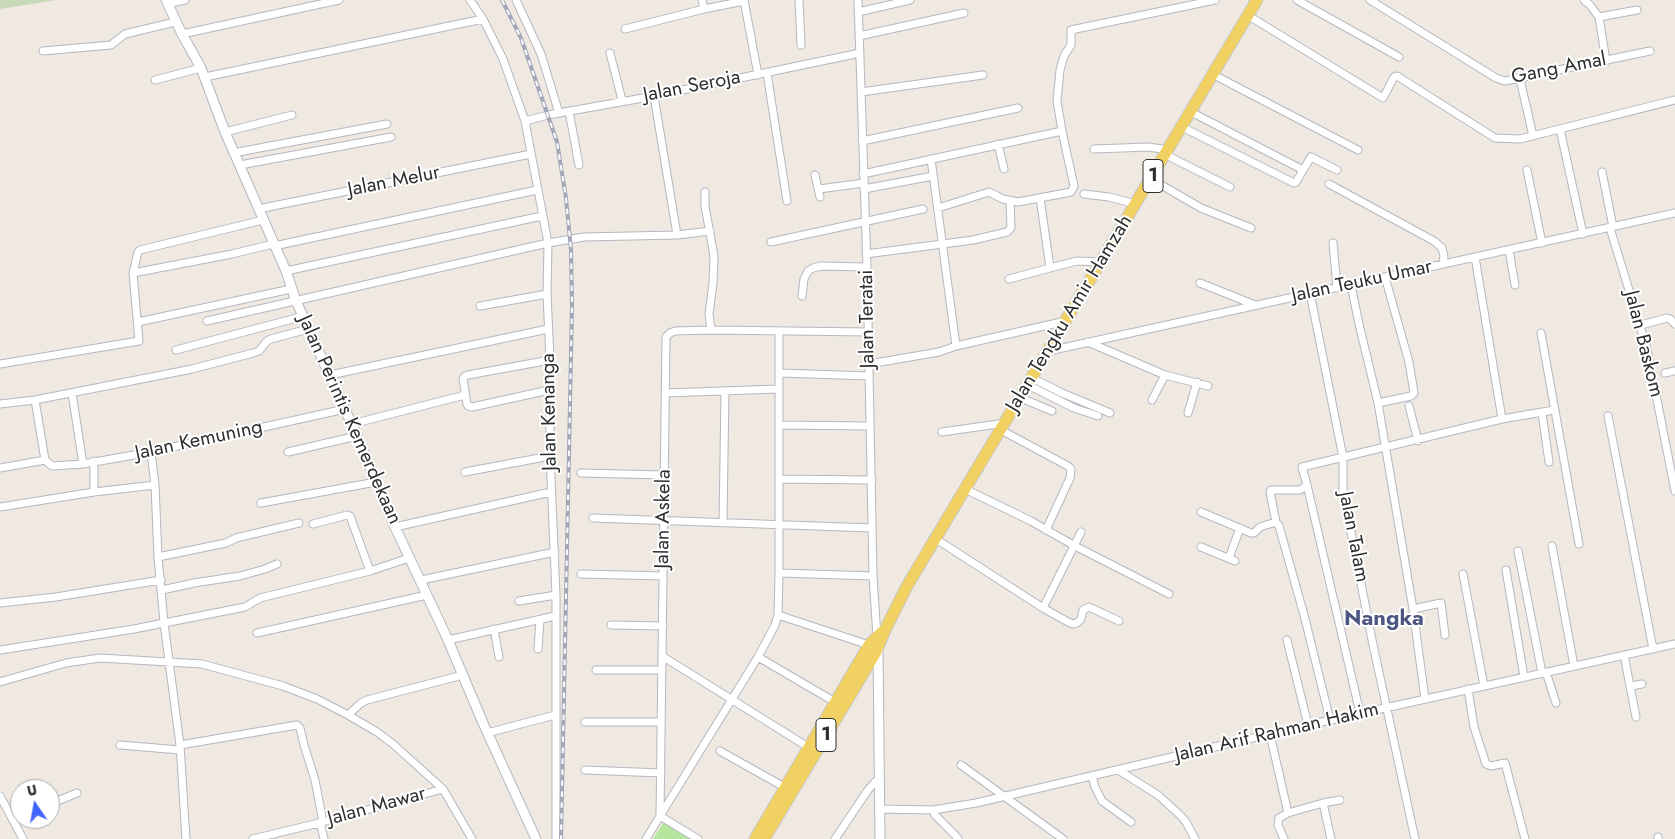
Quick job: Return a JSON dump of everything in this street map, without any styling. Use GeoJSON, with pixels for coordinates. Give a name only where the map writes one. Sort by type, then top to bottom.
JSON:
{"type":"FeatureCollection","features":[{"type":"Feature","properties":{"kind":"main road","name":"Jalan Tengku Amir Hamzah"},"geometry":{"type":"LineString","coordinates":[[764,839],[908,586],[1257,0]]}},
{"type":"Feature","properties":{"kind":"main road","name":"Jalan Tengku Amir Hamzah"},"geometry":{"type":"LineString","coordinates":[[755,839],[835,702],[877,640]]}},
{"type":"Feature","properties":{"kind":"street"},"geometry":{"type":"LineString","coordinates":[[166,2],[185,0]]}},
{"type":"Feature","properties":{"kind":"street"},"geometry":{"type":"LineString","coordinates":[[182,34],[339,0]]}},
{"type":"Feature","properties":{"kind":"street","name":"Jalan Kenanga"},"geometry":{"type":"LineString","coordinates":[[470,0],[483,19],[503,59],[525,121],[548,242],[550,456],[556,596],[556,839]]}},
{"type":"Feature","properties":{"kind":"street"},"geometry":{"type":"LineString","coordinates":[[516,0],[541,54],[559,113]]}},
{"type":"Feature","properties":{"kind":"street"},"geometry":{"type":"LineString","coordinates":[[702,0],[704,9]]}},
{"type":"Feature","properties":{"kind":"street"},"geometry":{"type":"LineString","coordinates":[[625,29],[744,0],[758,75]]}},
{"type":"Feature","properties":{"kind":"street"},"geometry":{"type":"LineString","coordinates":[[799,0],[801,45]]}},
{"type":"Feature","properties":{"kind":"street","name":"Jalan Teratai"},"geometry":{"type":"LineString","coordinates":[[858,0],[867,267],[873,576],[877,640]]}},
{"type":"Feature","properties":{"kind":"street"},"geometry":{"type":"LineString","coordinates":[[858,12],[910,0]]}},
{"type":"Feature","properties":{"kind":"street"},"geometry":{"type":"LineString","coordinates":[[938,208],[990,192],[1010,201],[1018,202],[1071,192],[1073,189],[1058,101],[1060,70],[1064,56],[1071,45],[1071,30],[1215,0]]}},
{"type":"Feature","properties":{"kind":"street"},"geometry":{"type":"LineString","coordinates":[[1297,0],[1399,57]]}},
{"type":"Feature","properties":{"kind":"street","name":"Gang Amal"},"geometry":{"type":"LineString","coordinates":[[1370,0],[1500,80],[1505,81],[1650,51]]}},
{"type":"Feature","properties":{"kind":"street"},"geometry":{"type":"LineString","coordinates":[[1584,0],[1599,17],[1606,61]]}},
{"type":"Feature","properties":{"kind":"street","name":"Jalan Perintis Kemerdekaan"},"geometry":{"type":"LineString","coordinates":[[166,2],[205,77],[233,153],[286,271],[291,289],[308,329],[352,424],[395,528],[448,640],[487,733],[536,839]]}},
{"type":"Feature","properties":{"kind":"street"},"geometry":{"type":"LineString","coordinates":[[1599,17],[1637,10]]}},
{"type":"Feature","properties":{"kind":"street"},"geometry":{"type":"LineString","coordinates":[[859,36],[964,13]]}},
{"type":"Feature","properties":{"kind":"street"},"geometry":{"type":"LineString","coordinates":[[1249,16],[1383,98],[1394,77],[1397,76],[1495,138],[1520,139],[1675,100]]}},
{"type":"Feature","properties":{"kind":"street"},"geometry":{"type":"LineString","coordinates":[[205,77],[483,19]]}},
{"type":"Feature","properties":{"kind":"street"},"geometry":{"type":"LineString","coordinates":[[43,52],[112,45],[125,34],[176,22]]}},
{"type":"Feature","properties":{"kind":"street"},"geometry":{"type":"LineString","coordinates":[[610,53],[622,100]]}},
{"type":"Feature","properties":{"kind":"street","name":"Jalan Seroja"},"geometry":{"type":"LineString","coordinates":[[525,121],[569,110],[654,96],[860,54]]}},
{"type":"Feature","properties":{"kind":"street"},"geometry":{"type":"LineString","coordinates":[[155,80],[201,68]]}},
{"type":"Feature","properties":{"kind":"street"},"geometry":{"type":"LineString","coordinates":[[767,73],[787,201]]}},
{"type":"Feature","properties":{"kind":"street"},"geometry":{"type":"LineString","coordinates":[[861,92],[983,75]]}},
{"type":"Feature","properties":{"kind":"street"},"geometry":{"type":"LineString","coordinates":[[1214,75],[1358,150]]}},
{"type":"Feature","properties":{"kind":"street"},"geometry":{"type":"LineString","coordinates":[[1520,79],[1533,136]]}},
{"type":"Feature","properties":{"kind":"street"},"geometry":{"type":"LineString","coordinates":[[654,96],[677,234]]}},
{"type":"Feature","properties":{"kind":"street"},"geometry":{"type":"LineString","coordinates":[[862,141],[1018,108]]}},
{"type":"Feature","properties":{"kind":"street"},"geometry":{"type":"LineString","coordinates":[[569,110],[579,165]]}},
{"type":"Feature","properties":{"kind":"street"},"geometry":{"type":"LineString","coordinates":[[1191,112],[1303,170]]}},
{"type":"Feature","properties":{"kind":"street"},"geometry":{"type":"LineString","coordinates":[[225,132],[292,115]]}},
{"type":"Feature","properties":{"kind":"street"},"geometry":{"type":"LineString","coordinates":[[233,153],[387,124]]}},
{"type":"Feature","properties":{"kind":"street"},"geometry":{"type":"LineString","coordinates":[[1182,127],[1292,183],[1296,182],[1311,157],[1337,170]]}},
{"type":"Feature","properties":{"kind":"street"},"geometry":{"type":"LineString","coordinates":[[1560,129],[1583,234]]}},
{"type":"Feature","properties":{"kind":"street"},"geometry":{"type":"LineString","coordinates":[[864,174],[1062,131]]}},
{"type":"Feature","properties":{"kind":"street"},"geometry":{"type":"LineString","coordinates":[[240,165],[391,137]]}},
{"type":"Feature","properties":{"kind":"street"},"geometry":{"type":"LineString","coordinates":[[998,144],[1004,169]]}},
{"type":"Feature","properties":{"kind":"street"},"geometry":{"type":"LineString","coordinates":[[1094,148],[1148,147],[1167,152],[1230,187]]}},
{"type":"Feature","properties":{"kind":"street","name":"Jalan Melur"},"geometry":{"type":"LineString","coordinates":[[258,210],[531,154]]}},
{"type":"Feature","properties":{"kind":"street"},"geometry":{"type":"LineString","coordinates":[[931,159],[956,346]]}},
{"type":"Feature","properties":{"kind":"street"},"geometry":{"type":"LineString","coordinates":[[1527,170],[1542,243]]}},
{"type":"Feature","properties":{"kind":"street","name":"Jalan Baskom"},"geometry":{"type":"LineString","coordinates":[[1602,172],[1612,227],[1647,349],[1675,492]]}},
{"type":"Feature","properties":{"kind":"street"},"geometry":{"type":"LineString","coordinates":[[815,175],[819,193],[933,176]]}},
{"type":"Feature","properties":{"kind":"street"},"geometry":{"type":"LineString","coordinates":[[1151,179],[1201,208],[1251,228]]}},
{"type":"Feature","properties":{"kind":"street"},"geometry":{"type":"LineString","coordinates":[[1329,184],[1434,241],[1442,248],[1443,264]]}},
{"type":"Feature","properties":{"kind":"street"},"geometry":{"type":"LineString","coordinates":[[133,273],[537,190]]}},
{"type":"Feature","properties":{"kind":"street"},"geometry":{"type":"LineString","coordinates":[[705,192],[705,206],[714,256],[709,314],[711,330]]}},
{"type":"Feature","properties":{"kind":"street"},"geometry":{"type":"LineString","coordinates":[[1084,194],[1109,197],[1136,204]]}},
{"type":"Feature","properties":{"kind":"street"},"geometry":{"type":"LineString","coordinates":[[1040,198],[1050,268]]}},
{"type":"Feature","properties":{"kind":"street"},"geometry":{"type":"LineString","coordinates":[[866,254],[973,240],[1010,230],[1010,201]]}},
{"type":"Feature","properties":{"kind":"street"},"geometry":{"type":"LineString","coordinates":[[771,242],[923,210]]}},
{"type":"Feature","properties":{"kind":"street","name":"Jalan Teuku Umar"},"geometry":{"type":"LineString","coordinates":[[1049,351],[1474,257],[1510,254],[1542,243],[1675,213]]}},
{"type":"Feature","properties":{"kind":"street"},"geometry":{"type":"LineString","coordinates":[[286,271],[542,216]]}},
{"type":"Feature","properties":{"kind":"street"},"geometry":{"type":"LineString","coordinates":[[0,364],[139,341],[133,273],[140,250],[263,220]]}},
{"type":"Feature","properties":{"kind":"street"},"geometry":{"type":"LineString","coordinates":[[207,321],[548,242],[584,237],[710,231]]}},
{"type":"Feature","properties":{"kind":"street"},"geometry":{"type":"LineString","coordinates":[[1333,243],[1337,288]]}},
{"type":"Feature","properties":{"kind":"street"},"geometry":{"type":"LineString","coordinates":[[1510,254],[1515,285]]}},
{"type":"Feature","properties":{"kind":"street"},"geometry":{"type":"LineString","coordinates":[[1474,257],[1502,419]]}},
{"type":"Feature","properties":{"kind":"street"},"geometry":{"type":"LineString","coordinates":[[1009,279],[1077,261],[1102,262]]}},
{"type":"Feature","properties":{"kind":"street"},"geometry":{"type":"LineString","coordinates":[[802,296],[804,279],[808,271],[813,268],[821,266],[867,267]]}},
{"type":"Feature","properties":{"kind":"street"},"geometry":{"type":"LineString","coordinates":[[1378,403],[1411,396],[1414,393],[1409,362],[1385,277]]}},
{"type":"Feature","properties":{"kind":"street"},"geometry":{"type":"LineString","coordinates":[[1200,283],[1255,306]]}},
{"type":"Feature","properties":{"kind":"street"},"geometry":{"type":"LineString","coordinates":[[1351,284],[1378,403],[1413,609],[1425,699]]}},
{"type":"Feature","properties":{"kind":"street"},"geometry":{"type":"LineString","coordinates":[[138,322],[291,289]]}},
{"type":"Feature","properties":{"kind":"street","name":"Jalan Talam"},"geometry":{"type":"LineString","coordinates":[[1310,293],[1343,457],[1343,491],[1386,707],[1415,839]]}},
{"type":"Feature","properties":{"kind":"street"},"geometry":{"type":"LineString","coordinates":[[480,306],[547,294]]}},
{"type":"Feature","properties":{"kind":"street"},"geometry":{"type":"LineString","coordinates":[[176,350],[304,316]]}},
{"type":"Feature","properties":{"kind":"street"},"geometry":{"type":"LineString","coordinates":[[1641,325],[1667,318],[1675,324]]}},
{"type":"Feature","properties":{"kind":"street"},"geometry":{"type":"LineString","coordinates":[[869,364],[939,352],[956,346],[1067,321]]}},
{"type":"Feature","properties":{"kind":"street"},"geometry":{"type":"LineString","coordinates":[[0,404],[35,400],[192,369],[254,353],[259,351],[267,341],[308,329]]}},
{"type":"Feature","properties":{"kind":"street"},"geometry":{"type":"LineString","coordinates":[[330,375],[548,329]]}},
{"type":"Feature","properties":{"kind":"street","name":"Jalan Askela"},"geometry":{"type":"LineString","coordinates":[[660,816],[665,393],[668,335],[675,331],[711,330],[868,332]]}},
{"type":"Feature","properties":{"kind":"street","name":"Jalan Askela"},"geometry":{"type":"LineString","coordinates":[[646,839],[758,657],[775,625],[778,615],[779,330]]}},
{"type":"Feature","properties":{"kind":"street"},"geometry":{"type":"LineString","coordinates":[[1541,333],[1579,544]]}},
{"type":"Feature","properties":{"kind":"street"},"geometry":{"type":"LineString","coordinates":[[1088,342],[1165,375],[1208,386]]}},
{"type":"Feature","properties":{"kind":"street"},"geometry":{"type":"LineString","coordinates":[[549,390],[472,407],[467,404],[463,379],[465,376],[550,360]]}},
{"type":"Feature","properties":{"kind":"street"},"geometry":{"type":"LineString","coordinates":[[1665,373],[1675,371]]}},
{"type":"Feature","properties":{"kind":"street"},"geometry":{"type":"LineString","coordinates":[[779,373],[868,376]]}},
{"type":"Feature","properties":{"kind":"street"},"geometry":{"type":"LineString","coordinates":[[1152,400],[1165,375]]}},
{"type":"Feature","properties":{"kind":"street"},"geometry":{"type":"LineString","coordinates":[[1030,382],[1110,413]]}},
{"type":"Feature","properties":{"kind":"street"},"geometry":{"type":"LineString","coordinates":[[1030,382],[1074,408],[1098,416]]}},
{"type":"Feature","properties":{"kind":"street"},"geometry":{"type":"LineString","coordinates":[[1188,413],[1197,382]]}},
{"type":"Feature","properties":{"kind":"street"},"geometry":{"type":"LineString","coordinates":[[665,393],[779,389]]}},
{"type":"Feature","properties":{"kind":"street"},"geometry":{"type":"LineString","coordinates":[[723,523],[725,391]]}},
{"type":"Feature","properties":{"kind":"street"},"geometry":{"type":"LineString","coordinates":[[72,393],[83,464]]}},
{"type":"Feature","properties":{"kind":"street"},"geometry":{"type":"LineString","coordinates":[[352,424],[465,395]]}},
{"type":"Feature","properties":{"kind":"street"},"geometry":{"type":"LineString","coordinates":[[1021,398],[1052,411]]}},
{"type":"Feature","properties":{"kind":"street"},"geometry":{"type":"LineString","coordinates":[[0,468],[45,460],[35,400]]}},
{"type":"Feature","properties":{"kind":"street"},"geometry":{"type":"LineString","coordinates":[[1409,406],[1418,441]]}},
{"type":"Feature","properties":{"kind":"street","name":"Jalan Kemuning"},"geometry":{"type":"LineString","coordinates":[[45,460],[52,466],[83,464],[151,452],[345,409]]}},
{"type":"Feature","properties":{"kind":"street"},"geometry":{"type":"LineString","coordinates":[[1360,713],[1308,485],[1302,467],[1418,441],[1502,419],[1542,414],[1554,410]]}},
{"type":"Feature","properties":{"kind":"street"},"geometry":{"type":"LineString","coordinates":[[1542,414],[1549,462]]}},
{"type":"Feature","properties":{"kind":"street"},"geometry":{"type":"LineString","coordinates":[[1608,416],[1653,649]]}},
{"type":"Feature","properties":{"kind":"street"},"geometry":{"type":"LineString","coordinates":[[779,425],[870,426]]}},
{"type":"Feature","properties":{"kind":"street"},"geometry":{"type":"LineString","coordinates":[[942,432],[1003,427],[1068,466],[1072,474],[1046,530]]}},
{"type":"Feature","properties":{"kind":"street"},"geometry":{"type":"LineString","coordinates":[[288,452],[357,436]]}},
{"type":"Feature","properties":{"kind":"street"},"geometry":{"type":"LineString","coordinates":[[151,452],[155,485],[158,557],[168,662],[180,747],[186,839]]}},
{"type":"Feature","properties":{"kind":"street"},"geometry":{"type":"LineString","coordinates":[[465,472],[550,456]]}},
{"type":"Feature","properties":{"kind":"street"},"geometry":{"type":"LineString","coordinates":[[94,461],[94,492]]}},
{"type":"Feature","properties":{"kind":"street"},"geometry":{"type":"LineString","coordinates":[[581,472],[664,475]]}},
{"type":"Feature","properties":{"kind":"street"},"geometry":{"type":"LineString","coordinates":[[779,479],[872,480]]}},
{"type":"Feature","properties":{"kind":"street"},"geometry":{"type":"LineString","coordinates":[[261,503],[376,482]]}},
{"type":"Feature","properties":{"kind":"street"},"geometry":{"type":"LineString","coordinates":[[0,507],[94,492],[155,485]]}},
{"type":"Feature","properties":{"kind":"street"},"geometry":{"type":"LineString","coordinates":[[1308,485],[1300,490],[1271,490],[1270,492],[1276,522],[1279,526],[1304,615],[1330,720]]}},
{"type":"Feature","properties":{"kind":"street"},"geometry":{"type":"LineString","coordinates":[[966,489],[1169,594]]}},
{"type":"Feature","properties":{"kind":"street"},"geometry":{"type":"LineString","coordinates":[[395,528],[551,492]]}},
{"type":"Feature","properties":{"kind":"street"},"geometry":{"type":"LineString","coordinates":[[1201,512],[1254,533],[1260,527],[1276,522]]}},
{"type":"Feature","properties":{"kind":"street"},"geometry":{"type":"LineString","coordinates":[[313,524],[347,515],[350,516],[370,571]]}},
{"type":"Feature","properties":{"kind":"street"},"geometry":{"type":"LineString","coordinates":[[593,518],[872,528]]}},
{"type":"Feature","properties":{"kind":"street"},"geometry":{"type":"LineString","coordinates":[[158,557],[226,543],[236,538],[299,523]]}},
{"type":"Feature","properties":{"kind":"street"},"geometry":{"type":"LineString","coordinates":[[1201,547],[1232,560],[1240,528]]}},
{"type":"Feature","properties":{"kind":"street"},"geometry":{"type":"LineString","coordinates":[[1043,608],[1081,532]]}},
{"type":"Feature","properties":{"kind":"street"},"geometry":{"type":"LineString","coordinates":[[936,539],[1043,608],[1073,624],[1081,619],[1086,608],[1089,607],[1119,621]]}},
{"type":"Feature","properties":{"kind":"street"},"geometry":{"type":"LineString","coordinates":[[1552,546],[1574,666]]}},
{"type":"Feature","properties":{"kind":"street"},"geometry":{"type":"LineString","coordinates":[[1518,551],[1544,672],[1556,703]]}},
{"type":"Feature","properties":{"kind":"street"},"geometry":{"type":"LineString","coordinates":[[420,580],[555,552]]}},
{"type":"Feature","properties":{"kind":"street"},"geometry":{"type":"LineString","coordinates":[[0,650],[86,637],[245,607],[260,598],[370,571],[409,558]]}},
{"type":"Feature","properties":{"kind":"street"},"geometry":{"type":"LineString","coordinates":[[162,590],[208,580],[240,576],[265,570],[277,564]]}},
{"type":"Feature","properties":{"kind":"street"},"geometry":{"type":"LineString","coordinates":[[1506,570],[1524,677]]}},
{"type":"Feature","properties":{"kind":"street"},"geometry":{"type":"LineString","coordinates":[[779,573],[873,576]]}},
{"type":"Feature","properties":{"kind":"street"},"geometry":{"type":"LineString","coordinates":[[581,574],[663,576]]}},
{"type":"Feature","properties":{"kind":"street"},"geometry":{"type":"LineString","coordinates":[[1464,574],[1484,686]]}},
{"type":"Feature","properties":{"kind":"street"},"geometry":{"type":"LineString","coordinates":[[0,603],[56,597],[161,580]]}},
{"type":"Feature","properties":{"kind":"street"},"geometry":{"type":"LineString","coordinates":[[258,633],[427,595]]}},
{"type":"Feature","properties":{"kind":"street"},"geometry":{"type":"LineString","coordinates":[[519,601],[556,596]]}},
{"type":"Feature","properties":{"kind":"street"},"geometry":{"type":"LineString","coordinates":[[1413,609],[1441,603],[1445,635]]}},
{"type":"Feature","properties":{"kind":"street"},"geometry":{"type":"LineString","coordinates":[[778,615],[877,640],[880,839]]}},
{"type":"Feature","properties":{"kind":"street"},"geometry":{"type":"LineString","coordinates":[[448,640],[555,616]]}},
{"type":"Feature","properties":{"kind":"street"},"geometry":{"type":"LineString","coordinates":[[538,649],[540,620]]}},
{"type":"Feature","properties":{"kind":"street"},"geometry":{"type":"LineString","coordinates":[[610,625],[662,626]]}},
{"type":"Feature","properties":{"kind":"street"},"geometry":{"type":"LineString","coordinates":[[494,629],[500,657]]}},
{"type":"Feature","properties":{"kind":"street"},"geometry":{"type":"LineString","coordinates":[[1287,640],[1308,724]]}},
{"type":"Feature","properties":{"kind":"street","name":"Jalan Arif Rahman Hakim"},"geometry":{"type":"LineString","coordinates":[[879,809],[933,810],[962,806],[1308,724],[1675,644]]}},
{"type":"Feature","properties":{"kind":"street"},"geometry":{"type":"LineString","coordinates":[[1624,655],[1636,717]]}},
{"type":"Feature","properties":{"kind":"street"},"geometry":{"type":"LineString","coordinates":[[662,656],[808,747]]}},
{"type":"Feature","properties":{"kind":"street"},"geometry":{"type":"LineString","coordinates":[[758,657],[835,702]]}},
{"type":"Feature","properties":{"kind":"street"},"geometry":{"type":"LineString","coordinates":[[0,682],[66,663],[100,658],[202,664],[274,684],[317,699],[377,732],[393,744],[443,790],[472,839]]}},
{"type":"Feature","properties":{"kind":"street"},"geometry":{"type":"LineString","coordinates":[[596,670],[662,670]]}},
{"type":"Feature","properties":{"kind":"street"},"geometry":{"type":"LineString","coordinates":[[348,715],[367,700],[463,675]]}},
{"type":"Feature","properties":{"kind":"street"},"geometry":{"type":"LineString","coordinates":[[1630,686],[1642,684]]}},
{"type":"Feature","properties":{"kind":"street"},"geometry":{"type":"LineString","coordinates":[[1468,689],[1474,727],[1486,764],[1491,766],[1505,763],[1525,839]]}},
{"type":"Feature","properties":{"kind":"street"},"geometry":{"type":"LineString","coordinates":[[487,733],[555,715]]}},
{"type":"Feature","properties":{"kind":"street"},"geometry":{"type":"LineString","coordinates":[[585,722],[661,722]]}},
{"type":"Feature","properties":{"kind":"street"},"geometry":{"type":"LineString","coordinates":[[120,745],[180,747],[297,725],[300,728],[315,780],[324,839]]}},
{"type":"Feature","properties":{"kind":"street"},"geometry":{"type":"LineString","coordinates":[[1270,734],[1288,813]]}},
{"type":"Feature","properties":{"kind":"street"},"geometry":{"type":"LineString","coordinates":[[720,751],[786,788]]}},
{"type":"Feature","properties":{"kind":"street"},"geometry":{"type":"LineString","coordinates":[[961,765],[1063,839]]}},
{"type":"Feature","properties":{"kind":"street"},"geometry":{"type":"LineString","coordinates":[[585,770],[661,773]]}},
{"type":"Feature","properties":{"kind":"street"},"geometry":{"type":"LineString","coordinates":[[1118,770],[1158,795],[1170,805],[1186,822],[1195,839]]}},
{"type":"Feature","properties":{"kind":"street"},"geometry":{"type":"LineString","coordinates":[[1092,776],[1097,793],[1102,801],[1131,822]]}},
{"type":"Feature","properties":{"kind":"street"},"geometry":{"type":"LineString","coordinates":[[835,839],[868,790],[879,780]]}},
{"type":"Feature","properties":{"kind":"street","name":"Jalan Mawar"},"geometry":{"type":"LineString","coordinates":[[253,839],[443,790]]}},
{"type":"Feature","properties":{"kind":"street"},"geometry":{"type":"LineString","coordinates":[[60,800],[77,793]]}},
{"type":"Feature","properties":{"kind":"street"},"geometry":{"type":"LineString","coordinates":[[0,796],[10,815]]}},
{"type":"Feature","properties":{"kind":"street"},"geometry":{"type":"LineString","coordinates":[[1284,839],[1278,821],[1279,818],[1288,813],[1340,800]]}},
{"type":"Feature","properties":{"kind":"street"},"geometry":{"type":"LineString","coordinates":[[1323,803],[1330,839]]}},
{"type":"Feature","properties":{"kind":"street"},"geometry":{"type":"LineString","coordinates":[[933,810],[935,815],[958,839]]}},
{"type":"Feature","properties":{"kind":"street"},"geometry":{"type":"LineString","coordinates":[[660,816],[698,839]]}},
{"type":"Feature","properties":{"kind":"green space"},"geometry":{"type":"Polygon","coordinates":[[[0,0],[56,0],[0,9],[0,0]]]}},
{"type":"Feature","properties":{"kind":"green space"},"geometry":{"type":"Polygon","coordinates":[[[663,823],[694,839],[653,839],[663,823]]]}},
{"type":"Feature","properties":{"kind":"railway"},"geometry":{"type":"LineString","coordinates":[[502,0],[521,38],[557,142],[566,198],[571,250],[572,306],[561,839]]}},
{"type":"Feature","properties":{"kind":"district","name":"Nangka"},"geometry":{"type":"Point","coordinates":[1384,620]}}]}
